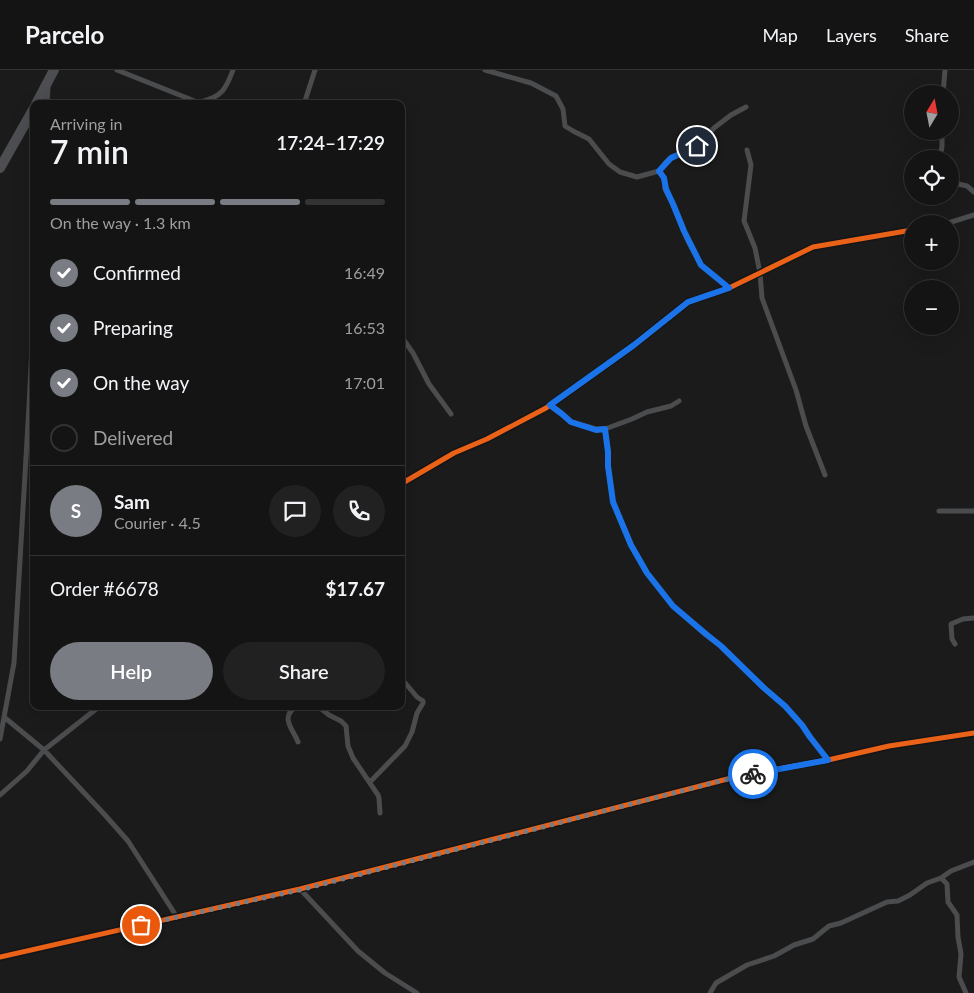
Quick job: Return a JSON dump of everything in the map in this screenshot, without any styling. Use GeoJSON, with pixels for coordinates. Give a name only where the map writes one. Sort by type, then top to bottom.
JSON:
{"type":"FeatureCollection","features":[{"type":"Feature","properties":{"kind":"highway"},"geometry":{"type":"LineString","coordinates":[[38,100],[54,70]]}},
{"type":"Feature","properties":{"kind":"highway"},"geometry":{"type":"LineString","coordinates":[[0,168],[30,115]]}},
{"type":"Feature","properties":{"kind":"street"},"geometry":{"type":"LineString","coordinates":[[47,94],[59,70]]}},
{"type":"Feature","properties":{"kind":"street"},"geometry":{"type":"LineString","coordinates":[[116,70],[193,100]]}},
{"type":"Feature","properties":{"kind":"street"},"geometry":{"type":"LineString","coordinates":[[208,100],[226,88],[233,70]]}},
{"type":"Feature","properties":{"kind":"street"},"geometry":{"type":"LineString","coordinates":[[305,100],[315,70]]}},
{"type":"Feature","properties":{"kind":"street"},"geometry":{"type":"LineString","coordinates":[[485,70],[531,83],[556,96],[563,109],[565,126],[589,139],[609,164],[620,172],[637,177],[659,171],[671,158],[697,146],[714,128],[731,115],[746,107]]}},
{"type":"Feature","properties":{"kind":"street"},"geometry":{"type":"LineString","coordinates":[[944,85],[945,70]]}},
{"type":"Feature","properties":{"kind":"street"},"geometry":{"type":"LineString","coordinates":[[46,100],[48,82]]}},
{"type":"Feature","properties":{"kind":"street"},"geometry":{"type":"LineString","coordinates":[[747,150],[751,165],[744,221],[755,248],[762,298],[796,390],[806,426],[824,474]]}},
{"type":"Feature","properties":{"kind":"street"},"geometry":{"type":"LineString","coordinates":[[659,171],[664,178],[666,189],[685,234],[701,265],[729,288]]}},
{"type":"Feature","properties":{"kind":"street"},"geometry":{"type":"LineString","coordinates":[[959,184],[967,186],[974,192]]}},
{"type":"Feature","properties":{"kind":"street"},"geometry":{"type":"LineString","coordinates":[[959,220],[974,215]]}},
{"type":"Feature","properties":{"kind":"street"},"geometry":{"type":"LineString","coordinates":[[405,482],[454,453],[487,439],[550,405],[634,345],[688,302],[729,288],[813,247],[904,231]]}},
{"type":"Feature","properties":{"kind":"street"},"geometry":{"type":"LineString","coordinates":[[405,342],[429,384],[451,414]]}},
{"type":"Feature","properties":{"kind":"street"},"geometry":{"type":"LineString","coordinates":[[0,739],[14,663],[30,386]]}},
{"type":"Feature","properties":{"kind":"street"},"geometry":{"type":"LineString","coordinates":[[550,405],[571,422],[596,430],[605,429],[679,401]]}},
{"type":"Feature","properties":{"kind":"street"},"geometry":{"type":"LineString","coordinates":[[605,429],[613,502],[631,545],[647,573],[673,606],[721,646],[785,706],[828,760]]}},
{"type":"Feature","properties":{"kind":"street"},"geometry":{"type":"LineString","coordinates":[[939,511],[974,511]]}},
{"type":"Feature","properties":{"kind":"street"},"geometry":{"type":"LineString","coordinates":[[955,644],[952,639],[951,624],[963,619],[974,618]]}},
{"type":"Feature","properties":{"kind":"street"},"geometry":{"type":"LineString","coordinates":[[370,782],[405,746],[412,732],[417,713],[423,703],[422,699],[417,697],[405,683]]}},
{"type":"Feature","properties":{"kind":"street"},"geometry":{"type":"LineString","coordinates":[[0,795],[27,771],[44,750],[95,710]]}},
{"type":"Feature","properties":{"kind":"street"},"geometry":{"type":"LineString","coordinates":[[292,710],[288,719],[290,728],[298,742]]}},
{"type":"Feature","properties":{"kind":"street"},"geometry":{"type":"LineString","coordinates":[[323,710],[346,726],[348,746],[353,758],[380,798],[380,812]]}},
{"type":"Feature","properties":{"kind":"street"},"geometry":{"type":"LineString","coordinates":[[4,717],[44,750],[128,841],[177,917]]}},
{"type":"Feature","properties":{"kind":"street"},"geometry":{"type":"LineString","coordinates":[[0,957],[300,890],[739,776],[828,760],[889,746],[974,733]]}},
{"type":"Feature","properties":{"kind":"street"},"geometry":{"type":"LineString","coordinates":[[710,993],[716,983],[747,965],[774,956],[794,945],[813,939],[829,926],[841,923],[887,902],[898,901],[910,896],[927,883],[974,862]]}},
{"type":"Feature","properties":{"kind":"street"},"geometry":{"type":"LineString","coordinates":[[941,878],[947,884],[948,902],[957,916],[961,954],[959,977],[966,993]]}},
{"type":"Feature","properties":{"kind":"street"},"geometry":{"type":"LineString","coordinates":[[300,890],[358,951],[385,973],[417,993]]}},
{"type":"Feature","properties":{"kind":"cycle path"},"geometry":{"type":"LineString","coordinates":[[405,482],[454,453],[487,439],[546,408],[634,345],[688,302],[729,288],[813,247],[904,231]]}},
{"type":"Feature","properties":{"kind":"cycle path"},"geometry":{"type":"LineString","coordinates":[[0,957],[300,889],[739,776],[828,760],[889,746],[974,733]]}},
{"type":"Feature","properties":{"kind":"way so far"},"geometry":{"type":"LineString","coordinates":[[141,925],[300,890],[739,776],[753,774]]}},
{"type":"Feature","properties":{"kind":"route"},"geometry":{"type":"LineString","coordinates":[[697,146],[671,158],[659,171],[664,178],[666,189],[679,221],[701,265],[729,288],[688,302],[634,345],[550,405],[571,422],[596,430],[605,429],[613,502],[631,545],[647,573],[673,606],[721,646],[785,706],[828,760],[753,774]]}}]}
